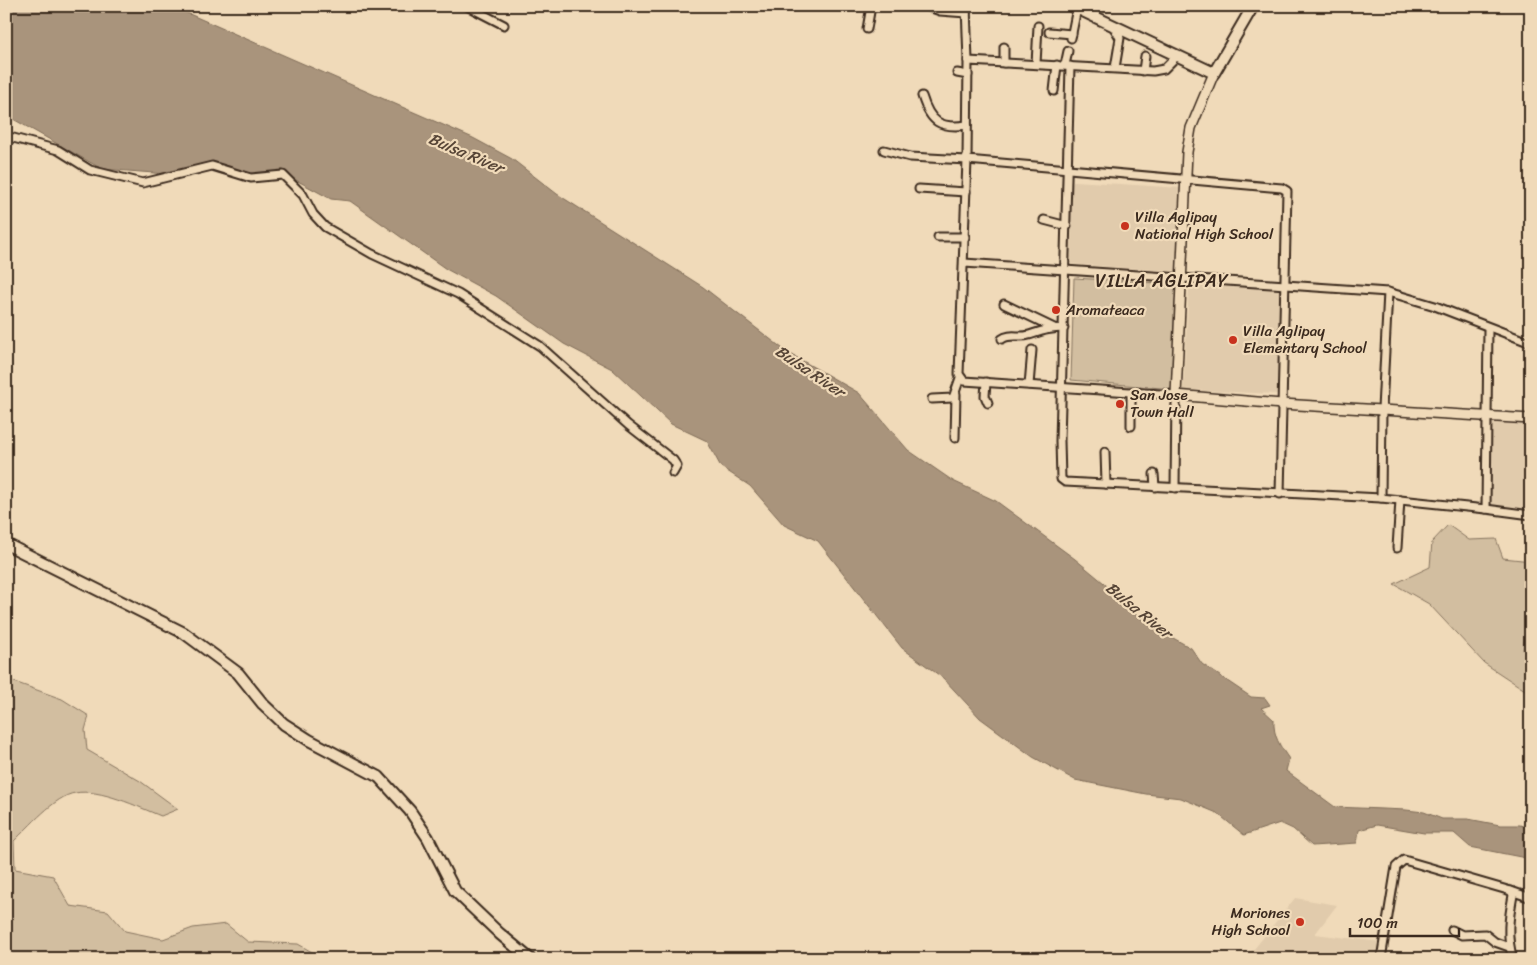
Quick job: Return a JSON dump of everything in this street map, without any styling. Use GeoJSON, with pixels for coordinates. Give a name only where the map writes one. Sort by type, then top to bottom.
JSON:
{"type":"FeatureCollection","features":[{"type":"Feature","properties":{"kind":"main road"},"geometry":{"type":"LineString","coordinates":[[1074,7],[1214,73],[1253,6]]}},
{"type":"Feature","properties":{"kind":"main road"},"geometry":{"type":"LineString","coordinates":[[6,544],[184,634],[238,673],[263,704],[284,724],[309,740],[379,777],[410,811],[428,838],[455,891],[500,934],[530,959]]}},
{"type":"Feature","properties":{"kind":"street"},"geometry":{"type":"LineString","coordinates":[[467,6],[504,25]]}},
{"type":"Feature","properties":{"kind":"street"},"geometry":{"type":"LineString","coordinates":[[867,29],[871,6]]}},
{"type":"Feature","properties":{"kind":"street"},"geometry":{"type":"LineString","coordinates":[[926,6],[940,11],[966,10],[968,61],[967,160],[960,378],[956,394],[955,438]]}},
{"type":"Feature","properties":{"kind":"street"},"geometry":{"type":"LineString","coordinates":[[1049,32],[1071,36],[1074,7]]}},
{"type":"Feature","properties":{"kind":"street"},"geometry":{"type":"LineString","coordinates":[[1113,25],[1120,38],[1114,68]]}},
{"type":"Feature","properties":{"kind":"street"},"geometry":{"type":"LineString","coordinates":[[1036,64],[1038,26]]}},
{"type":"Feature","properties":{"kind":"street"},"geometry":{"type":"LineString","coordinates":[[1004,47],[1004,63]]}},
{"type":"Feature","properties":{"kind":"street"},"geometry":{"type":"LineString","coordinates":[[1068,51],[1068,170],[1061,479],[1065,482],[1381,498],[1531,515]]}},
{"type":"Feature","properties":{"kind":"street"},"geometry":{"type":"LineString","coordinates":[[968,61],[1143,70],[1164,69],[1178,55]]}},
{"type":"Feature","properties":{"kind":"street"},"geometry":{"type":"LineString","coordinates":[[1143,70],[1144,56]]}},
{"type":"Feature","properties":{"kind":"street"},"geometry":{"type":"LineString","coordinates":[[1054,91],[1057,65]]}},
{"type":"Feature","properties":{"kind":"street"},"geometry":{"type":"LineString","coordinates":[[957,73],[968,75]]}},
{"type":"Feature","properties":{"kind":"street"},"geometry":{"type":"LineString","coordinates":[[1175,488],[1176,395],[1183,278],[1184,180],[1190,128],[1214,73]]}},
{"type":"Feature","properties":{"kind":"street"},"geometry":{"type":"LineString","coordinates":[[922,96],[929,115],[943,126],[967,125]]}},
{"type":"Feature","properties":{"kind":"street"},"geometry":{"type":"LineString","coordinates":[[6,136],[58,150],[90,170],[143,183],[212,166],[250,178],[283,175],[303,195],[313,214],[326,227],[372,254],[458,294],[540,346],[628,425],[673,460],[677,466],[673,473]]}},
{"type":"Feature","properties":{"kind":"street"},"geometry":{"type":"LineString","coordinates":[[884,150],[910,157],[967,160],[1282,188],[1287,191],[1280,494]]}},
{"type":"Feature","properties":{"kind":"street"},"geometry":{"type":"LineString","coordinates":[[919,189],[966,192]]}},
{"type":"Feature","properties":{"kind":"street"},"geometry":{"type":"LineString","coordinates":[[1044,220],[1067,226]]}},
{"type":"Feature","properties":{"kind":"street"},"geometry":{"type":"LineString","coordinates":[[938,237],[965,237]]}},
{"type":"Feature","properties":{"kind":"street"},"geometry":{"type":"LineString","coordinates":[[964,263],[1388,292],[1435,306],[1531,343]]}},
{"type":"Feature","properties":{"kind":"street"},"geometry":{"type":"LineString","coordinates":[[1381,498],[1382,409],[1388,292]]}},
{"type":"Feature","properties":{"kind":"street"},"geometry":{"type":"LineString","coordinates":[[1004,304],[1055,328]]}},
{"type":"Feature","properties":{"kind":"street"},"geometry":{"type":"LineString","coordinates":[[1002,339],[1007,336],[1029,335],[1044,329],[1064,328]]}},
{"type":"Feature","properties":{"kind":"street"},"geometry":{"type":"LineString","coordinates":[[1486,509],[1488,328]]}},
{"type":"Feature","properties":{"kind":"street"},"geometry":{"type":"LineString","coordinates":[[1029,385],[1032,350]]}},
{"type":"Feature","properties":{"kind":"street"},"geometry":{"type":"LineString","coordinates":[[960,378],[986,382],[1282,404],[1531,418]]}},
{"type":"Feature","properties":{"kind":"street"},"geometry":{"type":"LineString","coordinates":[[986,382],[985,396],[988,403]]}},
{"type":"Feature","properties":{"kind":"street"},"geometry":{"type":"LineString","coordinates":[[1131,392],[1131,426]]}},
{"type":"Feature","properties":{"kind":"street"},"geometry":{"type":"LineString","coordinates":[[932,399],[948,399],[956,394]]}},
{"type":"Feature","properties":{"kind":"street"},"geometry":{"type":"LineString","coordinates":[[1105,452],[1106,484]]}},
{"type":"Feature","properties":{"kind":"street"},"geometry":{"type":"LineString","coordinates":[[1154,474],[1154,487]]}},
{"type":"Feature","properties":{"kind":"street"},"geometry":{"type":"LineString","coordinates":[[1397,548],[1400,500]]}},
{"type":"Feature","properties":{"kind":"street"},"geometry":{"type":"LineString","coordinates":[[1381,959],[1396,867],[1398,863],[1404,860],[1531,898]]}},
{"type":"Feature","properties":{"kind":"street"},"geometry":{"type":"LineString","coordinates":[[1511,891],[1513,895],[1508,922],[1509,946],[1513,959]]}},
{"type":"Feature","properties":{"kind":"street"},"geometry":{"type":"LineString","coordinates":[[1452,930],[1462,935],[1485,934],[1495,942],[1509,946]]}},
{"type":"Feature","properties":{"kind":"shaded area","name":"Villa Aglipay National High School"},"geometry":{"type":"Polygon","coordinates":[[[1075,181],[1181,188],[1177,272],[1071,264],[1072,183],[1075,181]]]}},
{"type":"Feature","properties":{"kind":"shaded area"},"geometry":{"type":"Polygon","coordinates":[[[1074,278],[1176,284],[1172,389],[1071,380],[1074,278]]]}},
{"type":"Feature","properties":{"kind":"shaded area","name":"Villa Aglipay Elementary School"},"geometry":{"type":"Polygon","coordinates":[[[1189,285],[1282,290],[1279,394],[1183,390],[1189,285]]]}},
{"type":"Feature","properties":{"kind":"shaded area"},"geometry":{"type":"Polygon","coordinates":[[[1491,420],[1531,422],[1531,512],[1489,506],[1491,420]]]}},
{"type":"Feature","properties":{"kind":"shaded area"},"geometry":{"type":"Polygon","coordinates":[[[1448,525],[1469,540],[1496,539],[1503,558],[1531,561],[1531,625],[1527,624],[1523,650],[1531,654],[1531,694],[1484,663],[1429,604],[1394,584],[1430,567],[1432,542],[1448,525]]]}},
{"type":"Feature","properties":{"kind":"shaded area"},"geometry":{"type":"Polygon","coordinates":[[[6,679],[62,699],[89,716],[85,730],[87,750],[140,781],[178,809],[161,816],[130,803],[96,793],[85,792],[67,795],[51,806],[14,841],[15,869],[53,876],[70,906],[108,911],[125,931],[163,939],[193,928],[226,924],[248,942],[298,944],[324,959],[6,959],[6,679]]]}},
{"type":"Feature","properties":{"kind":"shaded area","name":"Moriones High School"},"geometry":{"type":"Polygon","coordinates":[[[1295,898],[1337,905],[1315,934],[1381,942],[1379,959],[1246,959],[1295,898]]]}},
{"type":"Feature","properties":{"kind":"water","name":"Bulsa River"},"geometry":{"type":"Polygon","coordinates":[[[6,6],[171,6],[473,138],[512,159],[557,194],[703,287],[787,352],[859,393],[908,450],[953,481],[996,501],[1075,559],[1104,583],[1126,607],[1148,624],[1191,648],[1202,664],[1251,697],[1265,698],[1270,705],[1261,708],[1274,720],[1276,736],[1289,759],[1286,771],[1335,807],[1406,810],[1424,812],[1442,819],[1468,819],[1500,825],[1520,825],[1531,829],[1531,859],[1470,847],[1454,833],[1424,833],[1377,825],[1359,830],[1357,843],[1312,846],[1293,829],[1280,823],[1244,835],[1217,813],[1181,798],[1146,794],[1075,780],[1033,757],[980,718],[943,678],[902,648],[818,541],[784,525],[750,486],[721,467],[707,441],[671,424],[612,369],[564,344],[496,296],[446,269],[350,201],[331,199],[283,173],[252,176],[212,163],[167,174],[102,169],[6,115],[6,6]]]}},
{"type":"Feature","properties":{"kind":"place","name":"Villa Aglipay National High School"},"geometry":{"type":"Point","coordinates":[1125,226]}},
{"type":"Feature","properties":{"kind":"place","name":"Aromateaca"},"geometry":{"type":"Point","coordinates":[1056,310]}},
{"type":"Feature","properties":{"kind":"place","name":"Villa Aglipay Elementary School"},"geometry":{"type":"Point","coordinates":[1233,340]}},
{"type":"Feature","properties":{"kind":"place","name":"San Jose Town Hall"},"geometry":{"type":"Point","coordinates":[1120,404]}},
{"type":"Feature","properties":{"kind":"place","name":"Moriones High School"},"geometry":{"type":"Point","coordinates":[1300,922]}},
{"type":"Feature","properties":{"kind":"district","name":"VILLA AGLIPAY"},"geometry":{"type":"Point","coordinates":[1162,281]}}]}
